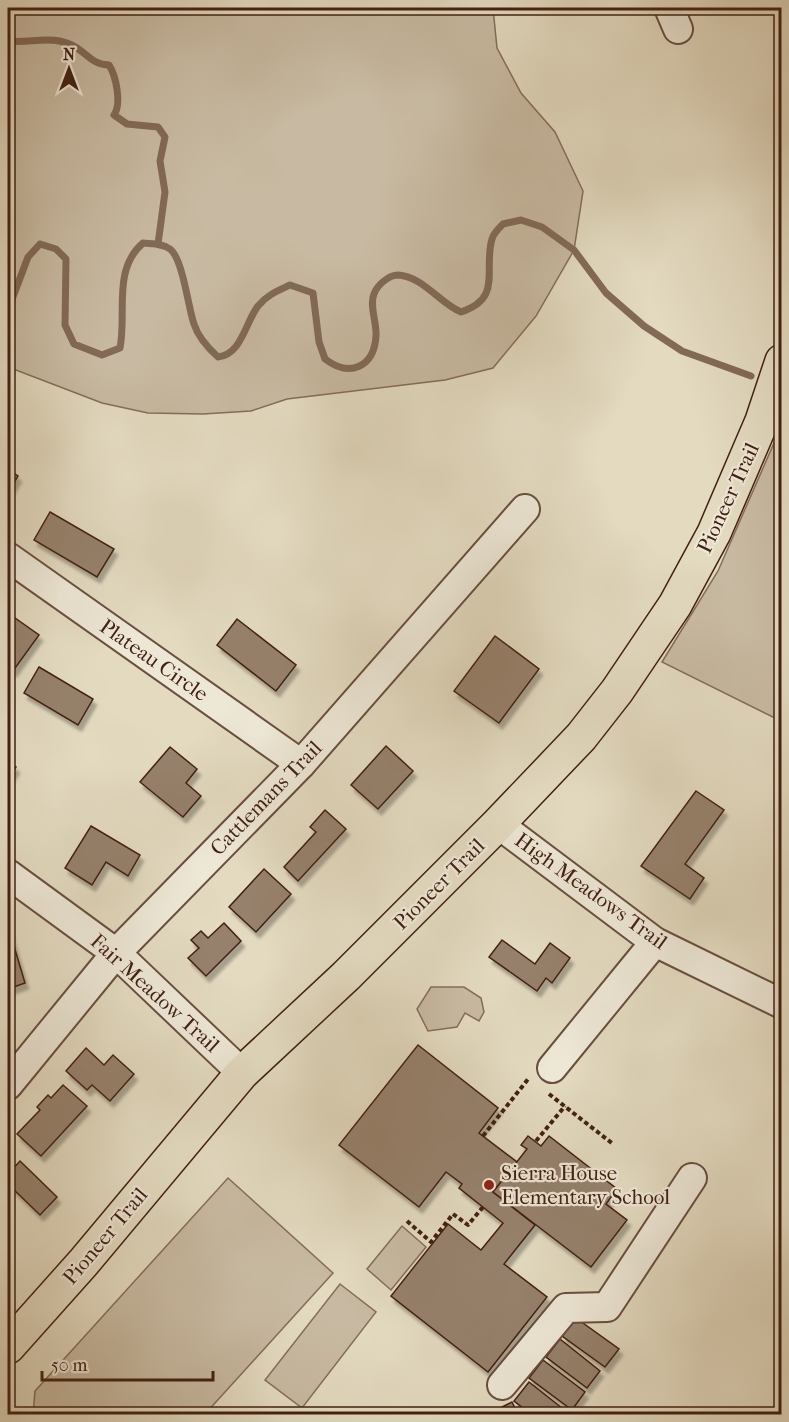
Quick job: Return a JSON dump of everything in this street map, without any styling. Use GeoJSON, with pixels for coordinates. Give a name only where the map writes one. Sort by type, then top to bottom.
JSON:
{"type":"FeatureCollection","features":[{"type":"Feature","properties":{"kind":"main road","name":"Pioneer Trail"},"geometry":{"type":"LineString","coordinates":[[8,1347],[91,1254],[242,1073],[346,976],[498,824],[581,737],[617,691],[675,605],[740,478],[782,361]]}},
{"type":"Feature","properties":{"kind":"street","name":"Cattlemans Trail"},"geometry":{"type":"LineString","coordinates":[[8,1085],[116,953],[301,764],[525,509]]}},
{"type":"Feature","properties":{"kind":"street","name":"Plateau Circle"},"geometry":{"type":"LineString","coordinates":[[8,557],[301,764]]}},
{"type":"Feature","properties":{"kind":"street","name":"High Meadows Trail"},"geometry":{"type":"LineString","coordinates":[[498,824],[655,942],[782,1004]]}},
{"type":"Feature","properties":{"kind":"street","name":"Fair Meadow Trail"},"geometry":{"type":"LineString","coordinates":[[8,874],[116,953],[242,1073]]}},
{"type":"Feature","properties":{"kind":"street"},"geometry":{"type":"LineString","coordinates":[[546,1081],[655,942]]}},
{"type":"Feature","properties":{"kind":"street"},"geometry":{"type":"LineString","coordinates":[[502,1385],[566,1308],[607,1307],[692,1178]]}},
{"type":"Feature","properties":{"kind":"path"},"geometry":{"type":"LineString","coordinates":[[483,1136],[529,1078],[546,1081],[565,1106],[613,1143]]}},
{"type":"Feature","properties":{"kind":"path"},"geometry":{"type":"LineString","coordinates":[[536,1141],[565,1106]]}},
{"type":"Feature","properties":{"kind":"path"},"geometry":{"type":"LineString","coordinates":[[407,1221],[431,1242],[453,1214],[468,1225],[483,1207]]}},
{"type":"Feature","properties":{"kind":"shaded area"},"geometry":{"type":"Polygon","coordinates":[[[8,8],[493,8],[497,48],[521,93],[555,132],[583,191],[574,250],[536,316],[493,368],[445,380],[287,399],[251,411],[203,414],[148,413],[102,403],[8,367],[8,8]]]}},
{"type":"Feature","properties":{"kind":"shaded area"},"geometry":{"type":"Polygon","coordinates":[[[781,427],[782,721],[662,662],[718,571],[781,427]]]}},
{"type":"Feature","properties":{"kind":"shaded area"},"geometry":{"type":"Polygon","coordinates":[[[431,987],[464,987],[481,998],[484,1012],[479,1021],[465,1013],[457,1027],[428,1031],[417,1009],[431,987]]]}},
{"type":"Feature","properties":{"kind":"shaded area"},"geometry":{"type":"Polygon","coordinates":[[[228,1178],[333,1273],[205,1414],[33,1414],[35,1391],[228,1178]]]}},
{"type":"Feature","properties":{"kind":"shaded area"},"geometry":{"type":"Polygon","coordinates":[[[402,1226],[426,1247],[391,1290],[367,1269],[402,1226]]]}},
{"type":"Feature","properties":{"kind":"shaded area"},"geometry":{"type":"Polygon","coordinates":[[[340,1284],[376,1312],[302,1408],[265,1380],[340,1284]]]}},
{"type":"Feature","properties":{"kind":"building"},"geometry":{"type":"Polygon","coordinates":[[[8,469],[18,476],[8,493],[8,469]]]}},
{"type":"Feature","properties":{"kind":"building"},"geometry":{"type":"Polygon","coordinates":[[[50,512],[114,549],[97,577],[34,540],[50,512]]]}},
{"type":"Feature","properties":{"kind":"building"},"geometry":{"type":"Polygon","coordinates":[[[8,613],[39,635],[13,671],[8,667],[8,613]]]}},
{"type":"Feature","properties":{"kind":"building"},"geometry":{"type":"Polygon","coordinates":[[[237,619],[296,665],[276,691],[217,645],[237,619]]]}},
{"type":"Feature","properties":{"kind":"building"},"geometry":{"type":"Polygon","coordinates":[[[495,636],[539,669],[499,723],[454,691],[495,636]]]}},
{"type":"Feature","properties":{"kind":"building"},"geometry":{"type":"Polygon","coordinates":[[[39,667],[93,699],[78,725],[24,693],[39,667]]]}},
{"type":"Feature","properties":{"kind":"building"},"geometry":{"type":"Polygon","coordinates":[[[386,746],[413,771],[378,809],[351,785],[386,746]]]}},
{"type":"Feature","properties":{"kind":"building"},"geometry":{"type":"Polygon","coordinates":[[[170,747],[197,769],[186,783],[201,796],[183,817],[140,782],[170,747]]]}},
{"type":"Feature","properties":{"kind":"building"},"geometry":{"type":"Polygon","coordinates":[[[8,762],[16,767],[8,780],[8,762]]]}},
{"type":"Feature","properties":{"kind":"building"},"geometry":{"type":"Polygon","coordinates":[[[696,791],[724,810],[685,864],[704,878],[690,899],[641,866],[696,791]]]}},
{"type":"Feature","properties":{"kind":"building"},"geometry":{"type":"Polygon","coordinates":[[[325,810],[346,829],[298,881],[284,867],[316,832],[310,827],[325,810]]]}},
{"type":"Feature","properties":{"kind":"building"},"geometry":{"type":"Polygon","coordinates":[[[91,826],[140,855],[128,876],[106,862],[92,885],[65,868],[91,826]]]}},
{"type":"Feature","properties":{"kind":"building"},"geometry":{"type":"Polygon","coordinates":[[[264,869],[291,894],[256,932],[229,907],[264,869]]]}},
{"type":"Feature","properties":{"kind":"building"},"geometry":{"type":"Polygon","coordinates":[[[224,923],[241,941],[206,976],[188,958],[199,948],[191,940],[201,931],[208,938],[224,923]]]}},
{"type":"Feature","properties":{"kind":"building"},"geometry":{"type":"Polygon","coordinates":[[[8,926],[25,983],[8,989],[8,926]]]}},
{"type":"Feature","properties":{"kind":"building"},"geometry":{"type":"Polygon","coordinates":[[[502,940],[535,964],[550,943],[570,958],[552,983],[546,978],[537,991],[489,957],[502,940]]]}},
{"type":"Feature","properties":{"kind":"building"},"geometry":{"type":"Polygon","coordinates":[[[418,1045],[498,1108],[479,1133],[517,1162],[493,1192],[535,1225],[504,1264],[547,1297],[488,1372],[391,1296],[448,1224],[481,1250],[503,1223],[459,1188],[462,1184],[446,1172],[419,1207],[339,1145],[418,1045]]]}},
{"type":"Feature","properties":{"kind":"building"},"geometry":{"type":"Polygon","coordinates":[[[86,1048],[104,1065],[113,1055],[134,1074],[110,1101],[92,1085],[87,1090],[66,1071],[86,1048]]]}},
{"type":"Feature","properties":{"kind":"building"},"geometry":{"type":"Polygon","coordinates":[[[63,1085],[87,1106],[41,1156],[17,1134],[40,1110],[37,1107],[48,1095],[51,1098],[63,1085]]]}},
{"type":"Feature","properties":{"kind":"building"},"geometry":{"type":"Polygon","coordinates":[[[528,1136],[541,1146],[549,1136],[617,1189],[606,1204],[627,1220],[591,1267],[493,1192],[527,1149],[521,1145],[528,1136]]]}},
{"type":"Feature","properties":{"kind":"building"},"geometry":{"type":"Polygon","coordinates":[[[20,1161],[57,1197],[40,1215],[8,1184],[8,1174],[20,1161]]]}},
{"type":"Feature","properties":{"kind":"building"},"geometry":{"type":"Polygon","coordinates":[[[576,1318],[619,1349],[605,1367],[562,1336],[576,1318]]]}},
{"type":"Feature","properties":{"kind":"building"},"geometry":{"type":"Polygon","coordinates":[[[560,1339],[600,1371],[587,1388],[546,1357],[560,1339]]]}},
{"type":"Feature","properties":{"kind":"building"},"geometry":{"type":"Polygon","coordinates":[[[543,1360],[585,1392],[572,1410],[529,1378],[543,1360]]]}},
{"type":"Feature","properties":{"kind":"building"},"geometry":{"type":"Polygon","coordinates":[[[529,1382],[567,1412],[565,1414],[531,1414],[514,1401],[529,1382]]]}},
{"type":"Feature","properties":{"kind":"building"},"geometry":{"type":"Polygon","coordinates":[[[512,1402],[518,1414],[490,1413],[512,1402]]]}},
{"type":"Feature","properties":{"kind":"waterway"},"geometry":{"type":"LineString","coordinates":[[8,41],[60,41],[77,48],[95,62],[109,65],[117,90],[118,104],[114,115],[127,124],[158,127],[165,137],[160,161],[165,192],[158,244]]}},
{"type":"Feature","properties":{"kind":"waterway"},"geometry":{"type":"LineString","coordinates":[[8,310],[28,257],[40,244],[56,249],[66,259],[65,325],[74,344],[102,355],[120,348],[122,292],[127,266],[133,254],[143,243],[156,244],[167,247],[175,254],[196,329],[218,357],[226,355],[238,344],[261,302],[290,285],[313,293],[319,342],[325,359],[334,365],[352,368],[366,362],[374,347],[376,331],[373,298],[384,281],[395,275],[416,280],[461,312],[474,306],[487,291],[490,251],[495,233],[503,224],[521,220],[542,227],[574,250],[606,293],[644,326],[682,351],[751,376]]}},
{"type":"Feature","properties":{"kind":"place","name":"Sierra House Elementary School"},"geometry":{"type":"Point","coordinates":[489,1185]}}]}
